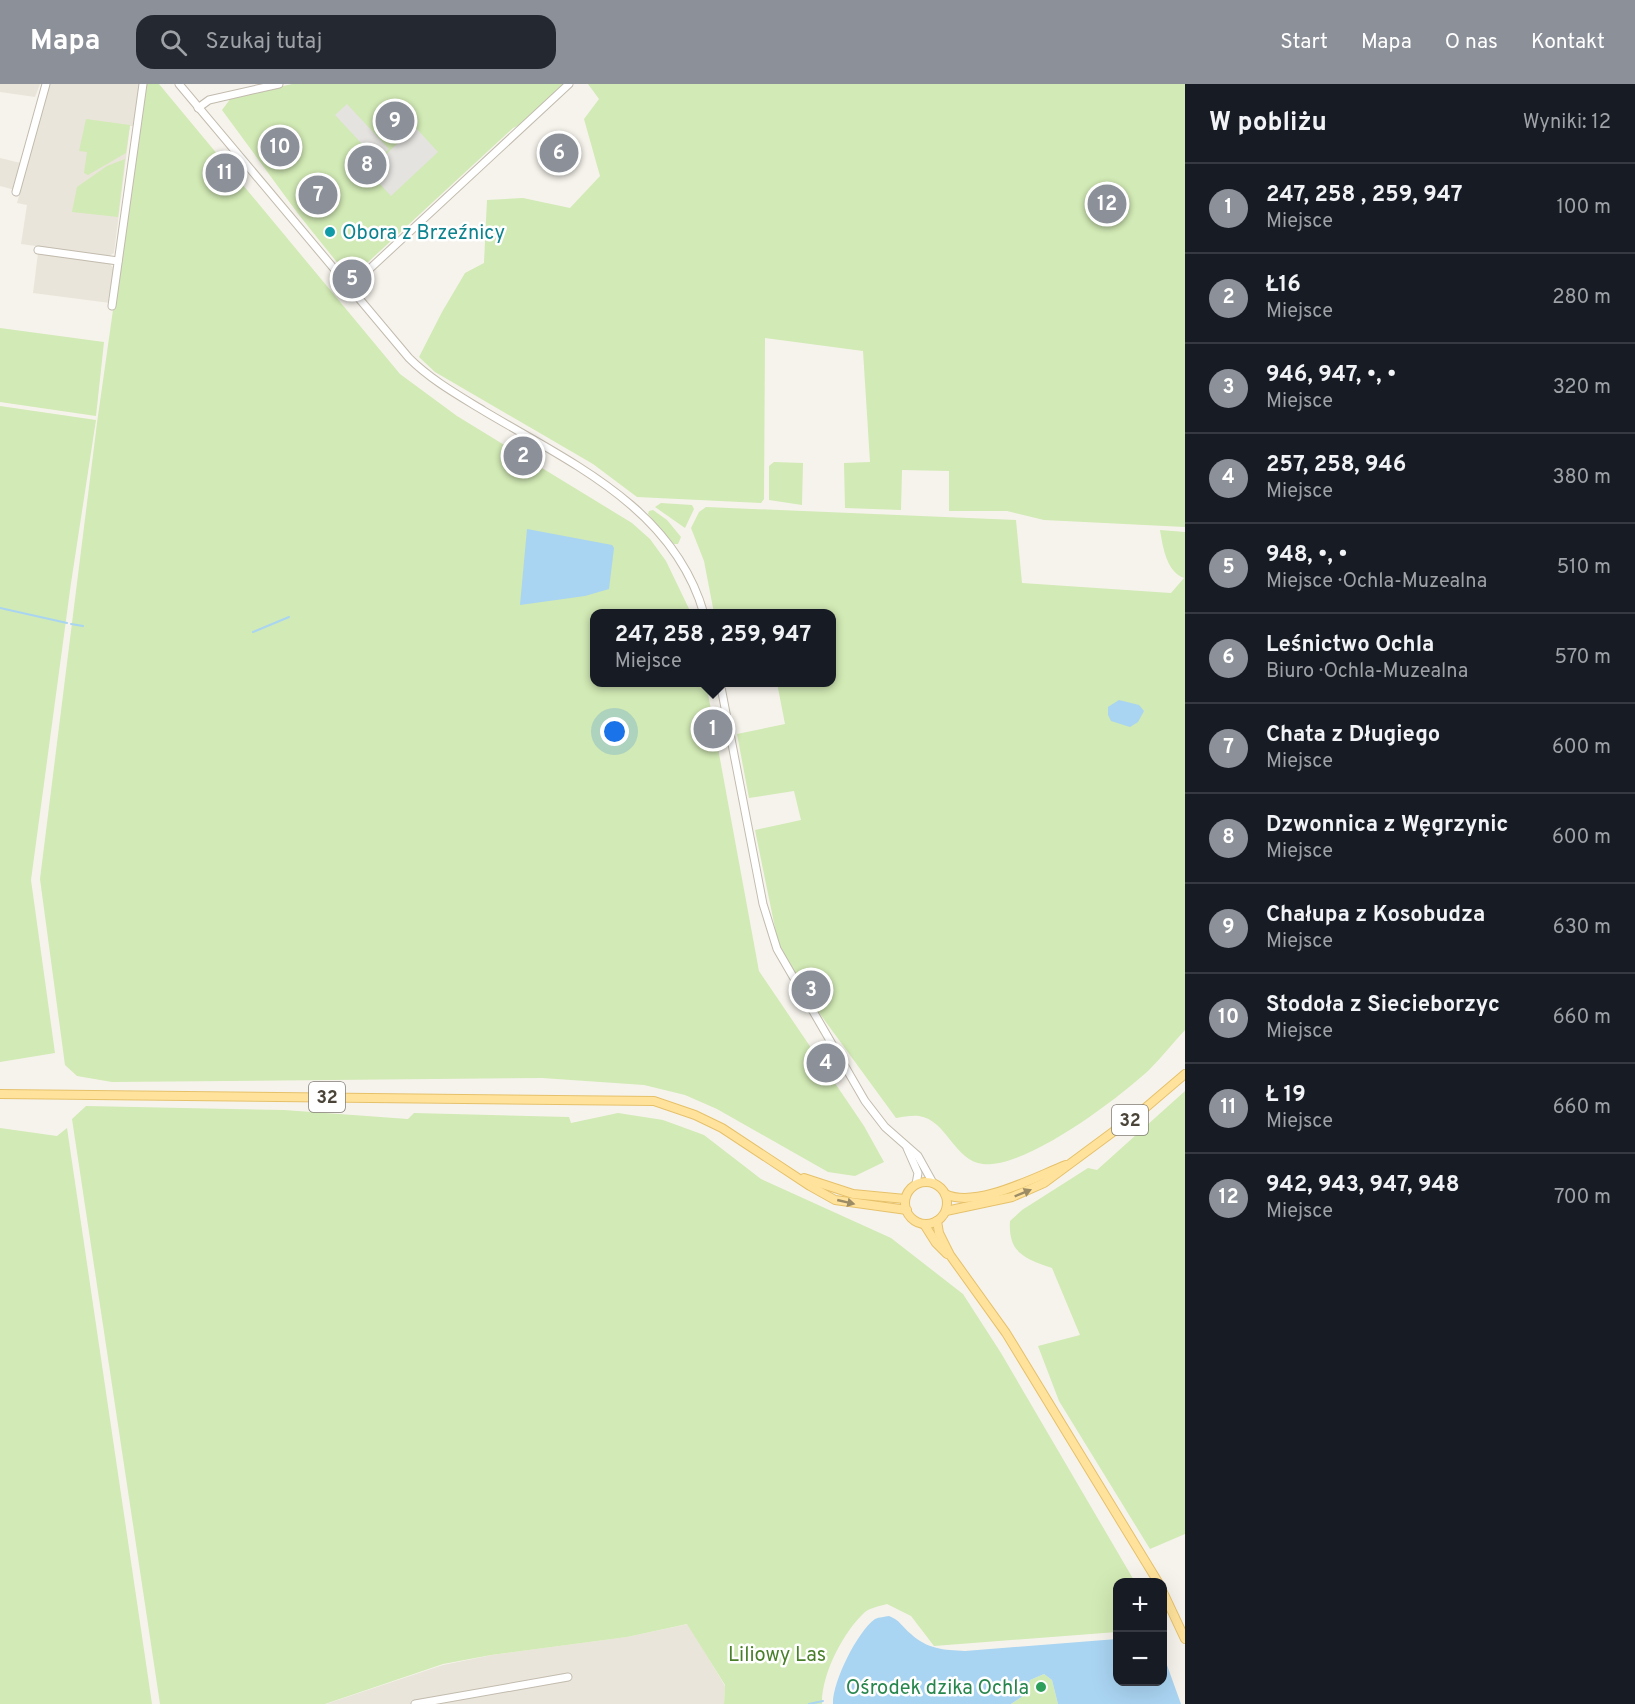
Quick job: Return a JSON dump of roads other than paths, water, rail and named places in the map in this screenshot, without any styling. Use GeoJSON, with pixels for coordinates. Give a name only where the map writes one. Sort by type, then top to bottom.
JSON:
{"type":"FeatureCollection","features":[{"type":"Feature","properties":{"kind":"main road","name":"32"},"geometry":{"type":"LineString","coordinates":[[946,1210],[1012,1197],[1052,1178],[1144,1109],[1185,1074]]}},
{"type":"Feature","properties":{"kind":"main road","name":"32"},"geometry":{"type":"LineString","coordinates":[[0,1094],[654,1101],[695,1115],[722,1128],[835,1200],[907,1210]]}},
{"type":"Feature","properties":{"kind":"main road","name":"32"},"geometry":{"type":"LineString","coordinates":[[945,1194],[965,1198],[995,1194],[1072,1162]]}},
{"type":"Feature","properties":{"kind":"main road","name":"32"},"geometry":{"type":"LineString","coordinates":[[795,1175],[853,1194],[906,1199]]}},
{"type":"Feature","properties":{"kind":"main road"},"geometry":{"type":"LineString","coordinates":[[933,1183],[945,1194],[946,1210],[937,1221],[924,1224],[914,1220],[907,1210],[906,1199],[916,1184],[933,1183]]}},
{"type":"Feature","properties":{"kind":"main road"},"geometry":{"type":"LineString","coordinates":[[937,1221],[939,1233],[950,1256],[1006,1333],[1156,1578]]}},
{"type":"Feature","properties":{"kind":"main road"},"geometry":{"type":"LineString","coordinates":[[924,1224],[936,1243],[950,1256]]}},
{"type":"Feature","properties":{"kind":"main road"},"geometry":{"type":"LineString","coordinates":[[1167,1601],[1185,1639]]}},
{"type":"Feature","properties":{"kind":"street"},"geometry":{"type":"LineString","coordinates":[[16,192],[46,84]]}},
{"type":"Feature","properties":{"kind":"street"},"geometry":{"type":"LineString","coordinates":[[112,306],[143,84]]}},
{"type":"Feature","properties":{"kind":"street"},"geometry":{"type":"LineString","coordinates":[[178,84],[405,353],[427,375],[628,500],[644,515],[679,558],[694,586],[702,609]]}},
{"type":"Feature","properties":{"kind":"street"},"geometry":{"type":"LineString","coordinates":[[198,108],[209,100],[279,84]]}},
{"type":"Feature","properties":{"kind":"street"},"geometry":{"type":"LineString","coordinates":[[349,288],[569,84]]}},
{"type":"Feature","properties":{"kind":"street"},"geometry":{"type":"LineString","coordinates":[[38,250],[118,261]]}},
{"type":"Feature","properties":{"kind":"street"},"geometry":{"type":"LineString","coordinates":[[721,687],[763,904],[777,949],[865,1101],[885,1127],[918,1156],[933,1183]]}},
{"type":"Feature","properties":{"kind":"street"},"geometry":{"type":"LineString","coordinates":[[907,1148],[918,1173],[916,1184]]}},
{"type":"Feature","properties":{"kind":"street"},"geometry":{"type":"LineString","coordinates":[[415,1704],[568,1677]]}},
{"type":"Feature","properties":{"kind":"water"},"geometry":{"type":"Polygon","coordinates":[[[527,529],[612,545],[614,548],[609,589],[585,596],[520,605],[527,529]]]}},
{"type":"Feature","properties":{"kind":"water"},"geometry":{"type":"Polygon","coordinates":[[[1119,700],[1139,705],[1144,711],[1138,722],[1130,727],[1111,721],[1108,715],[1108,707],[1119,700]]]}},
{"type":"Feature","properties":{"kind":"water"},"geometry":{"type":"Polygon","coordinates":[[[889,1616],[896,1620],[923,1643],[950,1650],[965,1651],[1113,1639],[1113,1686],[1167,1686],[1167,1665],[1181,1704],[1058,1704],[1052,1680],[1044,1674],[1030,1680],[1026,1694],[1011,1704],[833,1704],[837,1684],[847,1658],[868,1626],[880,1617],[889,1616]]]}},
{"type":"Feature","properties":{"kind":"waterway"},"geometry":{"type":"LineString","coordinates":[[0,608],[67,623]]}},
{"type":"Feature","properties":{"kind":"waterway"},"geometry":{"type":"LineString","coordinates":[[253,632],[289,617]]}},
{"type":"Feature","properties":{"kind":"waterway"},"geometry":{"type":"LineString","coordinates":[[71,624],[83,626]]}},
{"type":"Feature","properties":{"kind":"waterway"},"geometry":{"type":"LineString","coordinates":[[809,1704],[823,1701]]}},
{"type":"Feature","properties":{"kind":"place","name":"Chałupa z Kosobudza"},"geometry":{"type":"Point","coordinates":[395,121]}},
{"type":"Feature","properties":{"kind":"place","name":"Stodoła z Siecieborzyc"},"geometry":{"type":"Point","coordinates":[280,147]}},
{"type":"Feature","properties":{"kind":"place","name":"Leśnictwo Ochla"},"geometry":{"type":"Point","coordinates":[559,153]}},
{"type":"Feature","properties":{"kind":"place","name":"Dzwonnica z Węgrzynic"},"geometry":{"type":"Point","coordinates":[367,165]}},
{"type":"Feature","properties":{"kind":"place","name":"Ł 19"},"geometry":{"type":"Point","coordinates":[225,173]}},
{"type":"Feature","properties":{"kind":"place","name":"Chata z Długiego"},"geometry":{"type":"Point","coordinates":[318,195]}},
{"type":"Feature","properties":{"kind":"place","name":"942, 943, 947, 948"},"geometry":{"type":"Point","coordinates":[1107,204]}},
{"type":"Feature","properties":{"kind":"place","name":"Obora z Brzeźnicy"},"geometry":{"type":"Point","coordinates":[330,232]}},
{"type":"Feature","properties":{"kind":"place","name":"948, •, •"},"geometry":{"type":"Point","coordinates":[352,279]}},
{"type":"Feature","properties":{"kind":"place","name":"Ł16"},"geometry":{"type":"Point","coordinates":[523,456]}},
{"type":"Feature","properties":{"kind":"place","name":"247, 258 , 259, 947"},"geometry":{"type":"Point","coordinates":[713,729]}},
{"type":"Feature","properties":{"kind":"place","name":"946, 947, •, •"},"geometry":{"type":"Point","coordinates":[811,990]}},
{"type":"Feature","properties":{"kind":"place","name":"257, 258, 946"},"geometry":{"type":"Point","coordinates":[826,1063]}},
{"type":"Feature","properties":{"kind":"place","name":"Ośrodek dzika Ochla"},"geometry":{"type":"Point","coordinates":[1041,1687]}},
{"type":"Feature","properties":{"kind":"park label","name":"Liliowy Las"},"geometry":{"type":"Point","coordinates":[777,1654]}}]}
